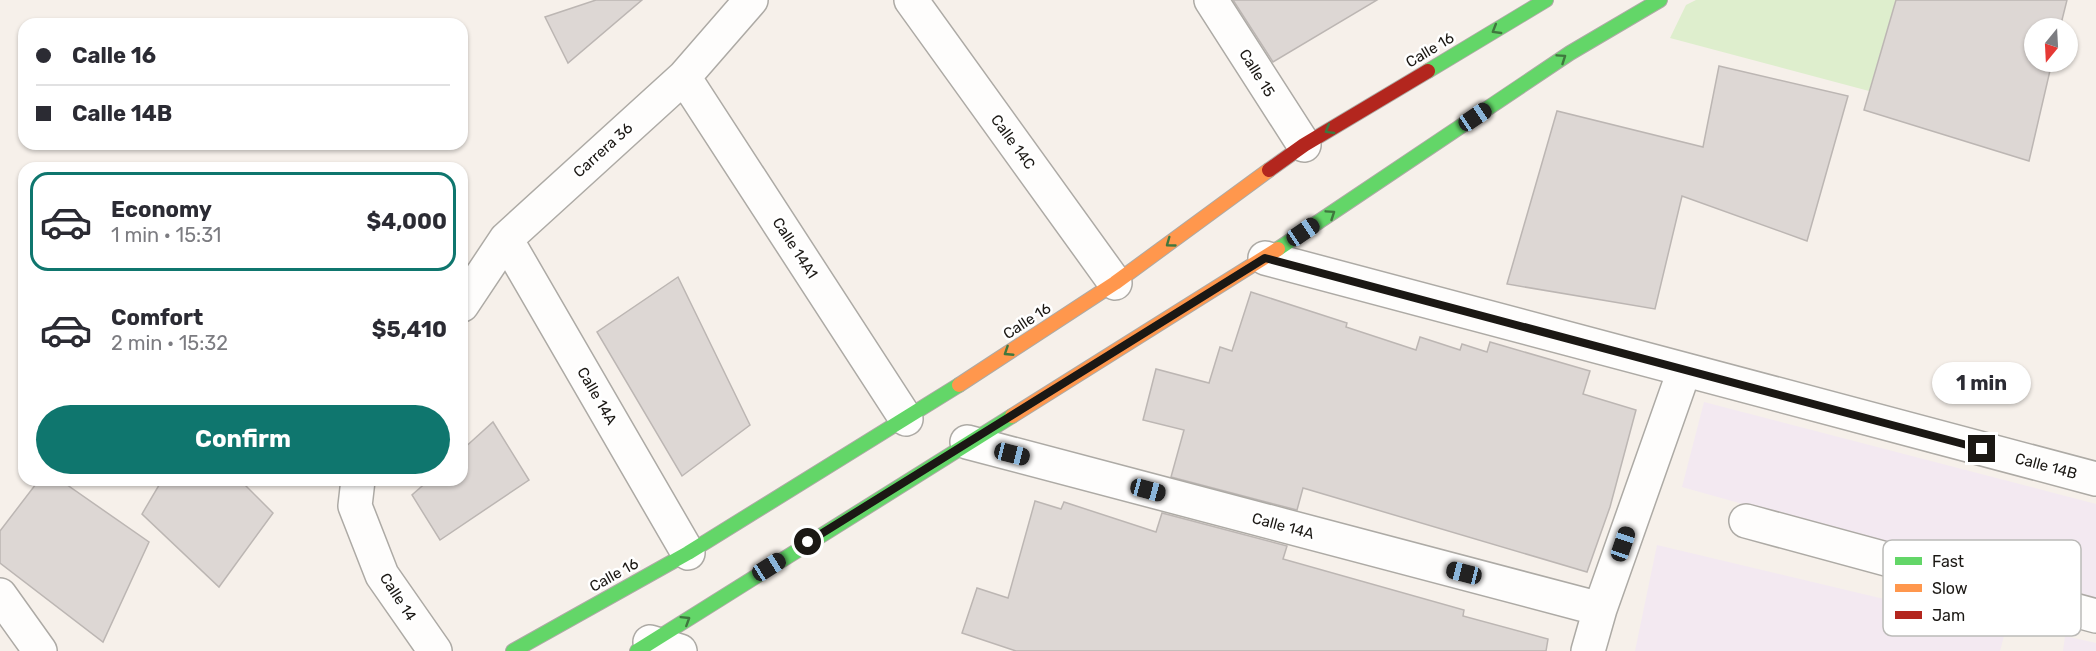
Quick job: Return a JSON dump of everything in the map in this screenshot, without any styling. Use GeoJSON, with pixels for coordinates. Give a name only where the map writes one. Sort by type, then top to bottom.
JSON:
{"type":"FeatureCollection","features":[{"type":"Feature","properties":{"kind":"street","name":"Carrera 36"},"geometry":{"type":"LineString","coordinates":[[468,296],[506,239],[684,77],[751,0]]}},
{"type":"Feature","properties":{"kind":"street","name":"Calle 14C"},"geometry":{"type":"LineString","coordinates":[[910,0],[1115,283]]}},
{"type":"Feature","properties":{"kind":"street","name":"Calle 15"},"geometry":{"type":"LineString","coordinates":[[1211,0],[1304,145]]}},
{"type":"Feature","properties":{"kind":"street"},"geometry":{"type":"LineString","coordinates":[[656,648],[967,442],[1265,258],[1570,53],[1660,0]]}},
{"type":"Feature","properties":{"kind":"street","name":"Calle 16"},"geometry":{"type":"LineString","coordinates":[[513,651],[688,553],[906,419],[1115,283],[1304,145],[1525,5]]}},
{"type":"Feature","properties":{"kind":"street","name":"Calle 14A1"},"geometry":{"type":"LineString","coordinates":[[684,77],[906,419]]}},
{"type":"Feature","properties":{"kind":"street","name":"Calle 14A"},"geometry":{"type":"LineString","coordinates":[[506,239],[688,553]]}},
{"type":"Feature","properties":{"kind":"street","name":"Calle 14B"},"geometry":{"type":"LineString","coordinates":[[1265,258],[2096,479]]}},
{"type":"Feature","properties":{"kind":"street"},"geometry":{"type":"LineString","coordinates":[[1588,651],[1600,609],[1684,371]]}},
{"type":"Feature","properties":{"kind":"street","name":"Calle 14A"},"geometry":{"type":"LineString","coordinates":[[967,442],[1600,609]]}},
{"type":"Feature","properties":{"kind":"street","name":"Calle 14"},"geometry":{"type":"LineString","coordinates":[[356,493],[382,575],[435,651]]}},
{"type":"Feature","properties":{"kind":"street"},"geometry":{"type":"LineString","coordinates":[[1746,521],[1883,558]]}},
{"type":"Feature","properties":{"kind":"street"},"geometry":{"type":"LineString","coordinates":[[0,595],[40,651]]}},
{"type":"Feature","properties":{"kind":"street"},"geometry":{"type":"LineString","coordinates":[[2081,612],[2096,616]]}},
{"type":"Feature","properties":{"kind":"shaded area"},"geometry":{"type":"Polygon","coordinates":[[[1704,402],[2096,504],[2096,603],[2081,599],[2081,540],[1883,540],[1883,543],[1682,487],[1704,402]]]}},
{"type":"Feature","properties":{"kind":"shaded area"},"geometry":{"type":"Polygon","coordinates":[[[1657,545],[1883,599],[1883,636],[2004,636],[2000,651],[1635,651],[1657,545]]]}},
{"type":"Feature","properties":{"kind":"shaded area"},"geometry":{"type":"Polygon","coordinates":[[[2065,636],[2096,643],[2096,651],[2063,651],[2065,636]]]}},
{"type":"Feature","properties":{"kind":"green space"},"geometry":{"type":"Polygon","coordinates":[[[1696,0],[1896,0],[1869,91],[1670,38],[1686,5],[1696,0]]]}},
{"type":"Feature","properties":{"kind":"building"},"geometry":{"type":"Polygon","coordinates":[[[596,0],[642,0],[568,63],[545,17],[596,0]]]}},
{"type":"Feature","properties":{"kind":"building"},"geometry":{"type":"Polygon","coordinates":[[[1233,0],[1377,0],[1273,62],[1233,0]]]}},
{"type":"Feature","properties":{"kind":"building"},"geometry":{"type":"Polygon","coordinates":[[[1896,0],[2067,0],[2062,18],[2024,18],[2024,72],[2050,72],[2029,161],[1864,110],[1896,0]]]}},
{"type":"Feature","properties":{"kind":"building"},"geometry":{"type":"Polygon","coordinates":[[[1719,66],[1848,96],[1807,241],[1682,196],[1655,309],[1507,284],[1557,111],[1703,147],[1719,66]]]}},
{"type":"Feature","properties":{"kind":"building"},"geometry":{"type":"Polygon","coordinates":[[[678,277],[750,425],[682,476],[597,332],[678,277]]]}},
{"type":"Feature","properties":{"kind":"building"},"geometry":{"type":"Polygon","coordinates":[[[1251,292],[1347,323],[1346,327],[1416,350],[1420,337],[1460,350],[1462,344],[1487,352],[1490,342],[1590,371],[1583,394],[1636,410],[1610,507],[1587,572],[1303,488],[1297,510],[1171,477],[1184,430],[1143,420],[1156,369],[1209,383],[1220,347],[1232,351],[1251,292]]]}},
{"type":"Feature","properties":{"kind":"building"},"geometry":{"type":"Polygon","coordinates":[[[493,422],[529,480],[440,540],[412,495],[422,486],[468,486],[468,445],[493,422]]]}},
{"type":"Feature","properties":{"kind":"building"},"geometry":{"type":"Polygon","coordinates":[[[34,486],[69,486],[149,542],[103,642],[0,563],[0,531],[34,486]]]}},
{"type":"Feature","properties":{"kind":"building"},"geometry":{"type":"Polygon","coordinates":[[[158,486],[246,486],[273,513],[219,587],[142,514],[158,486]]]}},
{"type":"Feature","properties":{"kind":"building"},"geometry":{"type":"Polygon","coordinates":[[[1035,501],[1061,509],[1064,502],[1156,532],[1162,513],[1287,546],[1283,559],[1464,610],[1463,616],[1548,639],[1546,651],[1016,651],[962,633],[977,588],[1008,598],[1035,501]]]}},
{"type":"Feature","properties":{"kind":"traffic: fast"},"geometry":{"type":"LineString","coordinates":[[1428,71],[1546,0]]}},
{"type":"Feature","properties":{"kind":"traffic: fast"},"geometry":{"type":"LineString","coordinates":[[1278,249],[1570,53],[1660,0]]}},
{"type":"Feature","properties":{"kind":"traffic: fast"},"geometry":{"type":"LineString","coordinates":[[513,651],[688,553],[959,385]]}},
{"type":"Feature","properties":{"kind":"traffic: fast"},"geometry":{"type":"LineString","coordinates":[[637,651],[1012,416]]}},
{"type":"Feature","properties":{"kind":"traffic: slow"},"geometry":{"type":"LineString","coordinates":[[959,385],[1115,283],[1269,170]]}},
{"type":"Feature","properties":{"kind":"traffic: slow"},"geometry":{"type":"LineString","coordinates":[[1012,416],[1278,249]]}},
{"type":"Feature","properties":{"kind":"traffic: jam"},"geometry":{"type":"LineString","coordinates":[[1269,170],[1304,145],[1428,71]]}},
{"type":"Feature","properties":{"kind":"route"},"geometry":{"type":"LineString","coordinates":[[808,542],[1265,258],[1982,449]]}}]}
